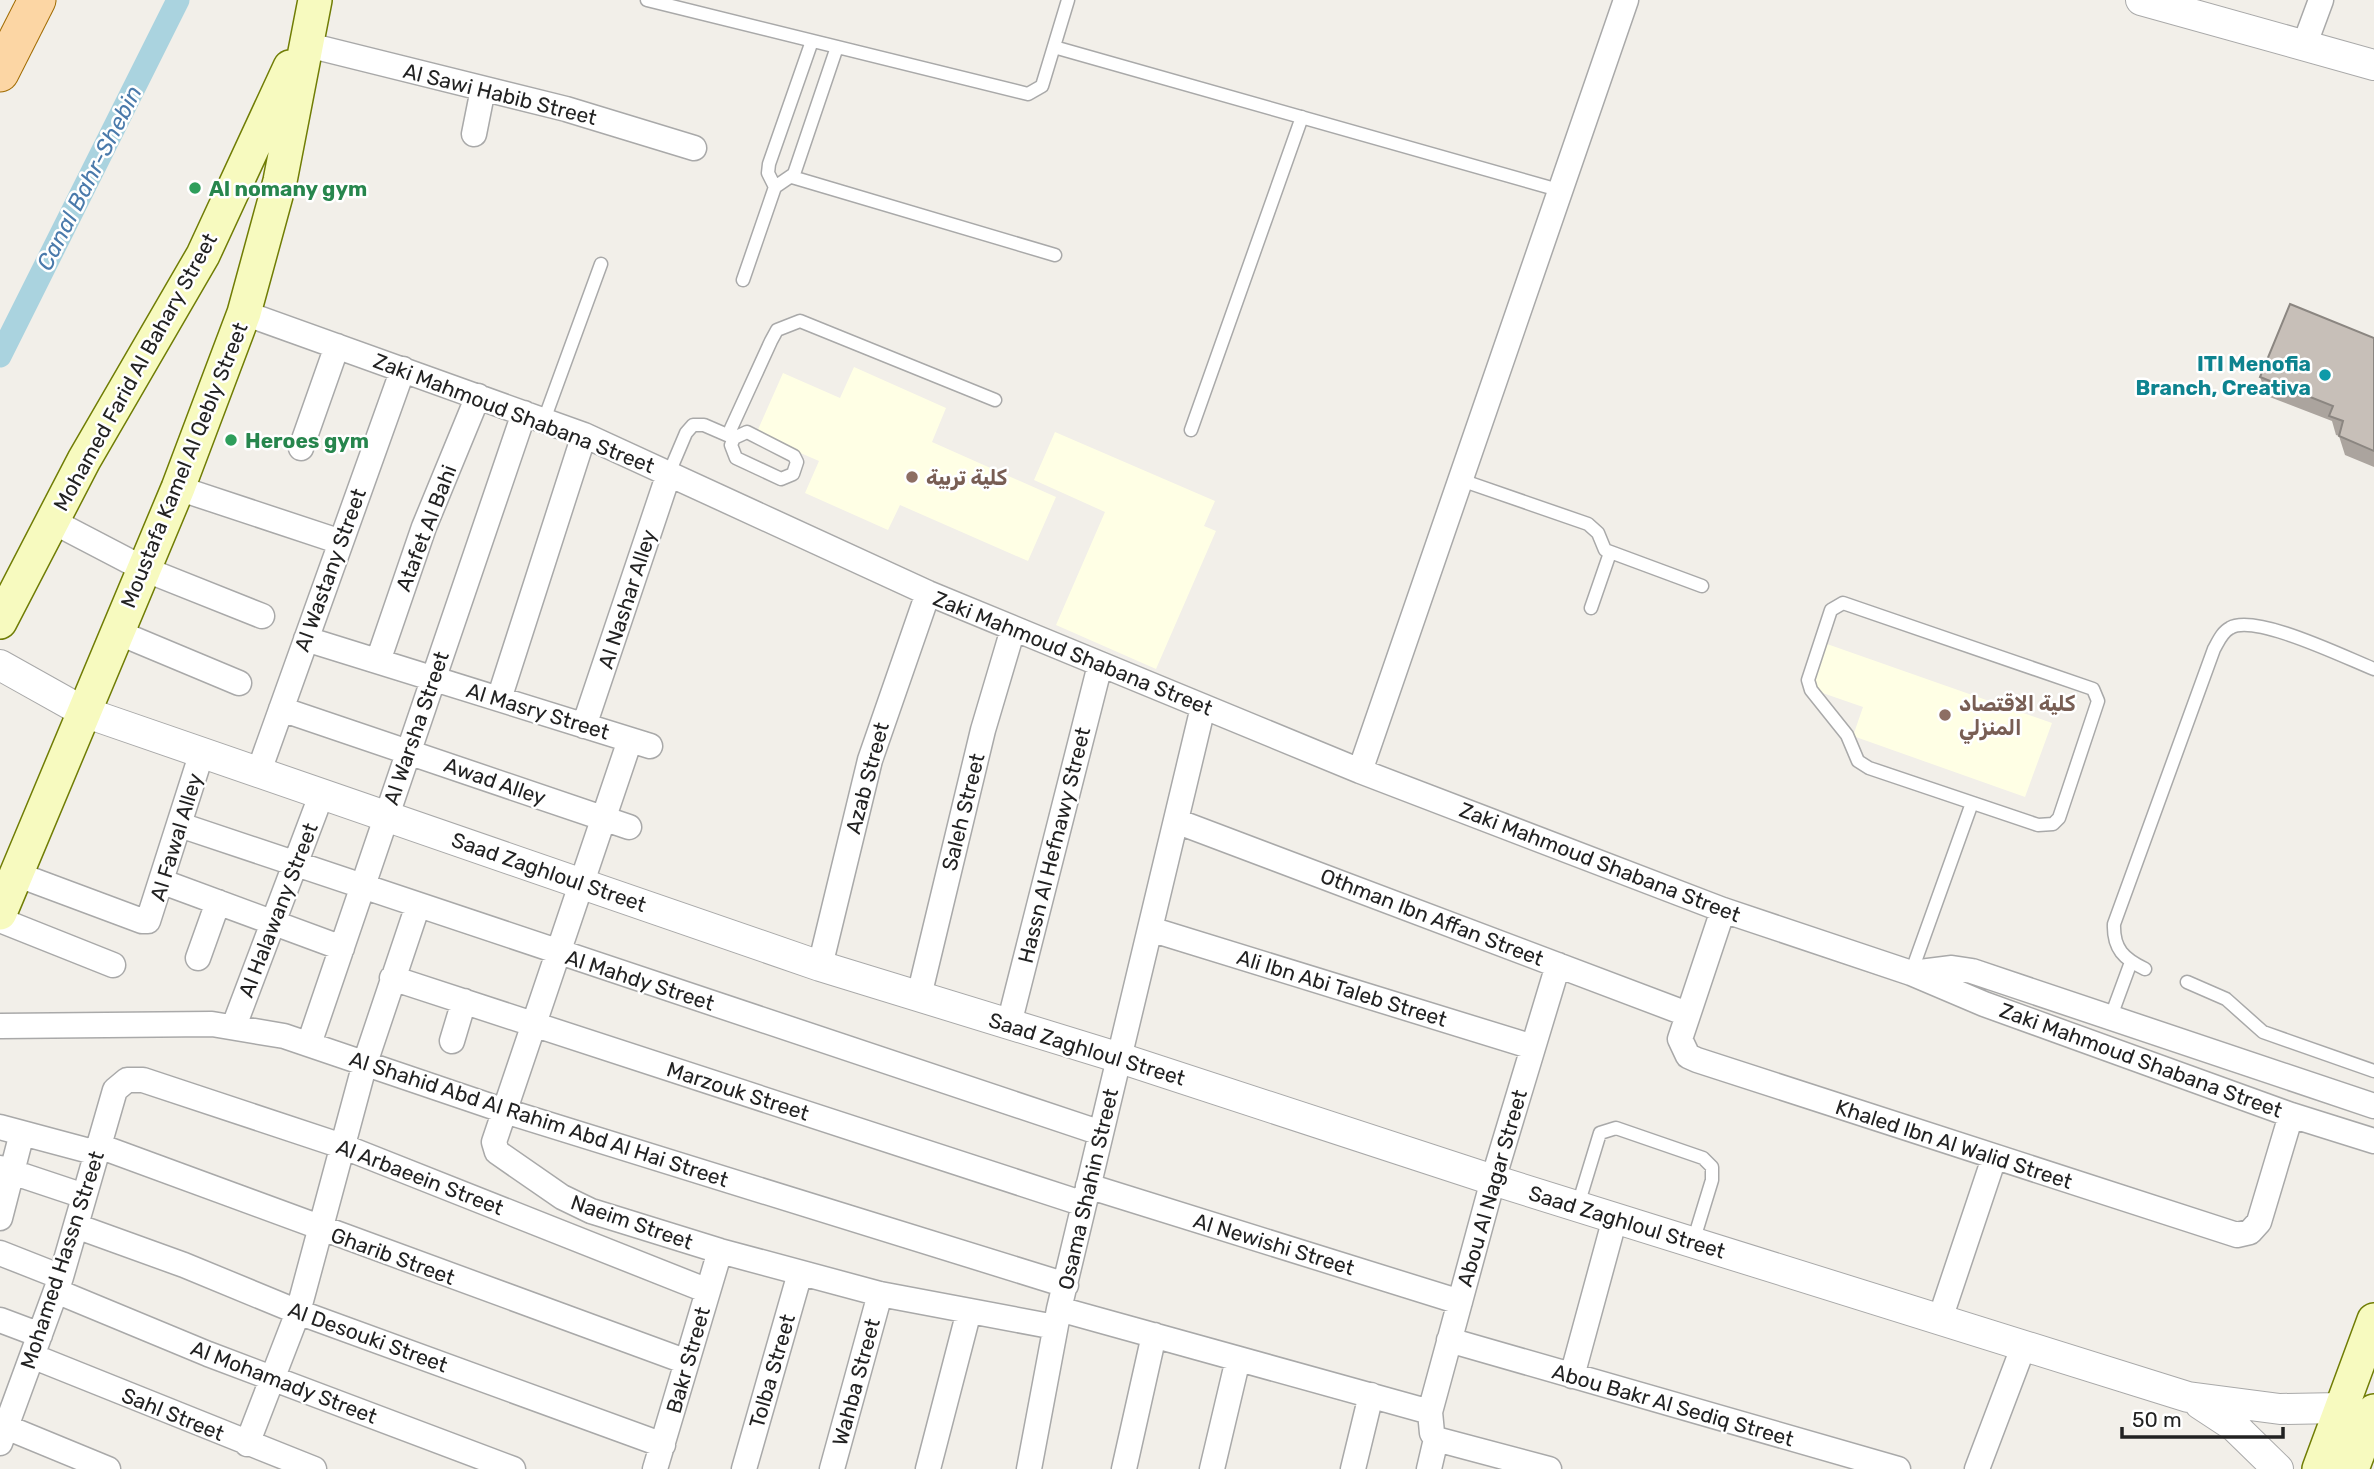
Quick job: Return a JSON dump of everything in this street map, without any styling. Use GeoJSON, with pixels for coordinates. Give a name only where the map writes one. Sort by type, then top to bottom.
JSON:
{"type":"FeatureCollection","features":[{"type":"Feature","properties":{"kind":"main road"},"geometry":{"type":"LineString","coordinates":[[0,73],[37,0]]}},
{"type":"Feature","properties":{"kind":"main road","name":"Moustafa Kamel Al Qebly Street"},"geometry":{"type":"LineString","coordinates":[[0,914],[178,488],[244,313],[280,181],[304,44],[315,0]]}},
{"type":"Feature","properties":{"kind":"main road","name":"Mohamed Farid Al Bahary Street"},"geometry":{"type":"LineString","coordinates":[[0,622],[52,521],[203,255],[279,87],[304,44]]}},
{"type":"Feature","properties":{"kind":"main road"},"geometry":{"type":"LineString","coordinates":[[2352,1469],[2365,1414],[2374,1320]]}},
{"type":"Feature","properties":{"kind":"main road"},"geometry":{"type":"LineString","coordinates":[[2319,1469],[2365,1414]]}},
{"type":"Feature","properties":{"kind":"street"},"geometry":{"type":"LineString","coordinates":[[1360,771],[1626,0]]}},
{"type":"Feature","properties":{"kind":"street"},"geometry":{"type":"LineString","coordinates":[[2141,0],[2374,65]]}},
{"type":"Feature","properties":{"kind":"street"},"geometry":{"type":"LineString","coordinates":[[2304,46],[2321,0]]}},
{"type":"Feature","properties":{"kind":"street","name":"Al Sawi Habib Street"},"geometry":{"type":"LineString","coordinates":[[304,44],[575,112],[694,148]]}},
{"type":"Feature","properties":{"kind":"street"},"geometry":{"type":"LineString","coordinates":[[474,134],[483,89]]}},
{"type":"Feature","properties":{"kind":"street","name":"Zaki Mahmoud Shabana Street"},"geometry":{"type":"LineString","coordinates":[[244,313],[584,435],[928,593],[1360,771],[1723,910],[1911,973],[1984,1004],[2291,1115],[2374,1141]]}},
{"type":"Feature","properties":{"kind":"street"},"geometry":{"type":"LineString","coordinates":[[301,448],[337,346]]}},
{"type":"Feature","properties":{"kind":"street","name":"Al Wastany Street"},"geometry":{"type":"LineString","coordinates":[[259,771],[403,369]]}},
{"type":"Feature","properties":{"kind":"street","name":"Atafet Al Bahi"},"geometry":{"type":"LineString","coordinates":[[378,661],[424,527],[478,396]]}},
{"type":"Feature","properties":{"kind":"street","name":"Al Warsha Street"},"geometry":{"type":"LineString","coordinates":[[309,1044],[433,678],[534,416]]}},
{"type":"Feature","properties":{"kind":"street"},"geometry":{"type":"LineString","coordinates":[[499,699],[584,435]]}},
{"type":"Feature","properties":{"kind":"street","name":"Al Nashar Alley"},"geometry":{"type":"LineString","coordinates":[[584,726],[669,473]]}},
{"type":"Feature","properties":{"kind":"street"},"geometry":{"type":"LineString","coordinates":[[178,488],[341,542]]}},
{"type":"Feature","properties":{"kind":"street"},"geometry":{"type":"LineString","coordinates":[[52,521],[144,569],[262,616]]}},
{"type":"Feature","properties":{"kind":"street","name":"Azab Street"},"geometry":{"type":"LineString","coordinates":[[820,966],[873,751],[928,593]]}},
{"type":"Feature","properties":{"kind":"street","name":"Saleh Street"},"geometry":{"type":"LineString","coordinates":[[919,996],[983,730],[1013,629]]}},
{"type":"Feature","properties":{"kind":"street"},"geometry":{"type":"LineString","coordinates":[[117,632],[239,683]]}},
{"type":"Feature","properties":{"kind":"street","name":"Al Masry Street"},"geometry":{"type":"LineString","coordinates":[[306,639],[640,743]]}},
{"type":"Feature","properties":{"kind":"street","name":"Saad Zaghloul Street"},"geometry":{"type":"LineString","coordinates":[[0,665],[84,712],[820,966],[1120,1058],[1493,1180],[2188,1397],[2259,1408],[2365,1414]]}},
{"type":"Feature","properties":{"kind":"street","name":"Hassn Al Hefnawy Street"},"geometry":{"type":"LineString","coordinates":[[1009,1024],[1100,665]]}},
{"type":"Feature","properties":{"kind":"street","name":"Osama Shahin Street"},"geometry":{"type":"LineString","coordinates":[[1029,1469],[1057,1318],[1203,707]]}},
{"type":"Feature","properties":{"kind":"street","name":"Awad Alley"},"geometry":{"type":"LineString","coordinates":[[281,709],[629,827]]}},
{"type":"Feature","properties":{"kind":"street","name":"Naeim Street"},"geometry":{"type":"LineString","coordinates":[[640,743],[603,818],[580,883],[494,1142],[497,1152],[562,1197],[591,1211],[720,1251],[880,1294],[969,1311],[1057,1318]]}},
{"type":"Feature","properties":{"kind":"street","name":"Al Fawal Alley"},"geometry":{"type":"LineString","coordinates":[[16,874],[148,921],[163,881],[202,752]]}},
{"type":"Feature","properties":{"kind":"street","name":"Al Halawany Street"},"geometry":{"type":"LineString","coordinates":[[234,1026],[322,793]]}},
{"type":"Feature","properties":{"kind":"street","name":"Othman Ibn Affan Street"},"geometry":{"type":"LineString","coordinates":[[1176,821],[1687,1014]]}},
{"type":"Feature","properties":{"kind":"street","name":"Al Mahdy Street"},"geometry":{"type":"LineString","coordinates":[[180,825],[1101,1133]]}},
{"type":"Feature","properties":{"kind":"street"},"geometry":{"type":"LineString","coordinates":[[163,881],[341,948]]}},
{"type":"Feature","properties":{"kind":"street"},"geometry":{"type":"LineString","coordinates":[[198,958],[218,902]]}},
{"type":"Feature","properties":{"kind":"street"},"geometry":{"type":"LineString","coordinates":[[247,1444],[275,1379],[298,1312],[323,1230],[365,1063],[418,905]]}},
{"type":"Feature","properties":{"kind":"street","name":"Khaled Ibn Al Walid Street"},"geometry":{"type":"LineString","coordinates":[[1723,910],[1680,1039],[1682,1048],[1697,1060],[1994,1158],[2243,1235],[2259,1222],[2291,1115]]}},
{"type":"Feature","properties":{"kind":"street"},"geometry":{"type":"LineString","coordinates":[[0,920],[113,965]]}},
{"type":"Feature","properties":{"kind":"street","name":"Ali Ibn Abi Taleb Street"},"geometry":{"type":"LineString","coordinates":[[1150,929],[1533,1047]]}},
{"type":"Feature","properties":{"kind":"street","name":"Abou Al Nagar Street"},"geometry":{"type":"LineString","coordinates":[[1430,1412],[1493,1180],[1559,965]]}},
{"type":"Feature","properties":{"kind":"street","name":"Zaki Mahmoud Shabana Street"},"geometry":{"type":"LineString","coordinates":[[1911,973],[1941,969],[1972,971],[2110,1020],[2374,1106]]}},
{"type":"Feature","properties":{"kind":"street","name":"Marzouk Street"},"geometry":{"type":"LineString","coordinates":[[392,978],[1086,1195]]}},
{"type":"Feature","properties":{"kind":"street"},"geometry":{"type":"LineString","coordinates":[[452,1041],[464,1001]]}},
{"type":"Feature","properties":{"kind":"street","name":"Al Shahid Abd Al Rahim Abd Al Hai Street"},"geometry":{"type":"LineString","coordinates":[[0,1026],[234,1026],[309,1044],[505,1111],[1066,1285]]}},
{"type":"Feature","properties":{"kind":"street","name":"Al Arbaeein Street"},"geometry":{"type":"LineString","coordinates":[[127,1080],[143,1080],[342,1146],[708,1290]]}},
{"type":"Feature","properties":{"kind":"street","name":"Mohamed Hassn Street"},"geometry":{"type":"LineString","coordinates":[[3,1435],[11,1378],[36,1346],[76,1226],[115,1090],[127,1080]]}},
{"type":"Feature","properties":{"kind":"street"},"geometry":{"type":"LineString","coordinates":[[0,1218],[11,1130]]}},
{"type":"Feature","properties":{"kind":"street","name":"Gharib Street"},"geometry":{"type":"LineString","coordinates":[[11,1130],[98,1150],[687,1362]]}},
{"type":"Feature","properties":{"kind":"street"},"geometry":{"type":"LineString","coordinates":[[1940,1319],[1994,1158]]}},
{"type":"Feature","properties":{"kind":"street"},"geometry":{"type":"LineString","coordinates":[[6,1170],[84,1196]]}},
{"type":"Feature","properties":{"kind":"street","name":"Al Newishi Street"},"geometry":{"type":"LineString","coordinates":[[1086,1195],[1460,1302]]}},
{"type":"Feature","properties":{"kind":"street"},"geometry":{"type":"LineString","coordinates":[[1572,1376],[1615,1218]]}},
{"type":"Feature","properties":{"kind":"street","name":"Al Desouki Street"},"geometry":{"type":"LineString","coordinates":[[76,1226],[184,1265],[298,1312],[663,1445]]}},
{"type":"Feature","properties":{"kind":"street","name":"Bakr Street"},"geometry":{"type":"LineString","coordinates":[[655,1469],[720,1251]]}},
{"type":"Feature","properties":{"kind":"street","name":"Al Mohamady Street"},"geometry":{"type":"LineString","coordinates":[[0,1253],[58,1284],[275,1379],[513,1469]]}},
{"type":"Feature","properties":{"kind":"street","name":"Tolba Street"},"geometry":{"type":"LineString","coordinates":[[744,1469],[800,1273]]}},
{"type":"Feature","properties":{"kind":"street","name":"Wahba Street"},"geometry":{"type":"LineString","coordinates":[[832,1469],[880,1294]]}},
{"type":"Feature","properties":{"kind":"street"},"geometry":{"type":"LineString","coordinates":[[928,1469],[969,1311]]}},
{"type":"Feature","properties":{"kind":"street"},"geometry":{"type":"LineString","coordinates":[[1057,1318],[1154,1335],[1430,1412],[1433,1420],[1432,1433],[1436,1439],[1502,1463],[1549,1469]]}},
{"type":"Feature","properties":{"kind":"street","name":"Sahl Street"},"geometry":{"type":"LineString","coordinates":[[0,1320],[36,1346],[247,1444],[314,1469]]}},
{"type":"Feature","properties":{"kind":"street"},"geometry":{"type":"LineString","coordinates":[[1124,1469],[1154,1335]]}},
{"type":"Feature","properties":{"kind":"street","name":"Abou Bakr Al Sediq Street"},"geometry":{"type":"LineString","coordinates":[[1449,1340],[1898,1469]]}},
{"type":"Feature","properties":{"kind":"street"},"geometry":{"type":"LineString","coordinates":[[1977,1469],[2024,1345]]}},
{"type":"Feature","properties":{"kind":"street"},"geometry":{"type":"LineString","coordinates":[[1212,1469],[1238,1359]]}},
{"type":"Feature","properties":{"kind":"street"},"geometry":{"type":"LineString","coordinates":[[1353,1469],[1371,1395]]}},
{"type":"Feature","properties":{"kind":"street","name":"Saad Zaghloul Street"},"geometry":{"type":"LineString","coordinates":[[2188,1397],[2235,1427],[2278,1469]]}},
{"type":"Feature","properties":{"kind":"street"},"geometry":{"type":"LineString","coordinates":[[3,1435],[108,1469]]}},
{"type":"Feature","properties":{"kind":"street"},"geometry":{"type":"LineString","coordinates":[[1429,1469],[1436,1439]]}},
{"type":"Feature","properties":{"kind":"lane"},"geometry":{"type":"LineString","coordinates":[[647,0],[1028,94],[1042,86],[1068,0]]}},
{"type":"Feature","properties":{"kind":"lane"},"geometry":{"type":"LineString","coordinates":[[775,187],[768,173],[769,164],[812,41]]}},
{"type":"Feature","properties":{"kind":"lane"},"geometry":{"type":"LineString","coordinates":[[743,280],[775,187],[792,177],[837,47]]}},
{"type":"Feature","properties":{"kind":"lane"},"geometry":{"type":"LineString","coordinates":[[1054,47],[1562,191]]}},
{"type":"Feature","properties":{"kind":"lane"},"geometry":{"type":"LineString","coordinates":[[1191,430],[1302,117]]}},
{"type":"Feature","properties":{"kind":"lane"},"geometry":{"type":"LineString","coordinates":[[792,177],[1055,255]]}},
{"type":"Feature","properties":{"kind":"lane"},"geometry":{"type":"LineString","coordinates":[[534,416],[601,264]]}},
{"type":"Feature","properties":{"kind":"lane"},"geometry":{"type":"LineString","coordinates":[[669,473],[685,433],[693,425],[704,425],[731,436],[754,433],[794,456],[796,469],[793,474],[781,479],[742,461],[732,451],[731,436],[777,330],[800,321],[995,400]]}},
{"type":"Feature","properties":{"kind":"lane"},"geometry":{"type":"LineString","coordinates":[[1461,481],[1588,524],[1598,533],[1602,545],[1610,553],[1702,586]]}},
{"type":"Feature","properties":{"kind":"lane"},"geometry":{"type":"LineString","coordinates":[[1591,608],[1610,553]]}},
{"type":"Feature","properties":{"kind":"lane"},"geometry":{"type":"LineString","coordinates":[[1850,603],[2087,685],[2097,694],[2096,708],[2066,798],[2059,818],[2053,824],[2038,825],[1972,803],[1870,768],[1858,761],[1843,729],[1811,690],[1808,680],[1829,617],[1836,605],[1850,603]]}},
{"type":"Feature","properties":{"kind":"lane"},"geometry":{"type":"LineString","coordinates":[[2146,969],[2131,962],[2119,951],[2114,939],[2114,924],[2221,636],[2231,627],[2259,625],[2374,669]]}},
{"type":"Feature","properties":{"kind":"lane"},"geometry":{"type":"LineString","coordinates":[[1911,973],[1972,803]]}},
{"type":"Feature","properties":{"kind":"lane"},"geometry":{"type":"LineString","coordinates":[[2110,1020],[2131,962]]}},
{"type":"Feature","properties":{"kind":"lane"},"geometry":{"type":"LineString","coordinates":[[2186,982],[2226,999],[2263,1031],[2374,1071]]}},
{"type":"Feature","properties":{"kind":"lane"},"geometry":{"type":"LineString","coordinates":[[1577,1206],[1600,1133],[1610,1128],[1616,1129],[1703,1158],[1712,1167],[1712,1180],[1692,1242]]}},
{"type":"Feature","properties":{"kind":"shaded area","name":"كلية تربية"},"geometry":{"type":"Polygon","coordinates":[[[854,367],[946,408],[932,442],[1056,497],[1028,561],[900,505],[888,530],[805,493],[819,461],[756,434],[783,373],[840,398],[854,367]]]}},
{"type":"Feature","properties":{"kind":"shaded area","name":"كلية تربية"},"geometry":{"type":"Polygon","coordinates":[[[1055,432],[1215,501],[1204,526],[1216,531],[1156,669],[1056,625],[1105,512],[1034,480],[1055,432]]]}},
{"type":"Feature","properties":{"kind":"shaded area","name":"كلية الاقتصاد المنزلي"},"geometry":{"type":"Polygon","coordinates":[[[1827,644],[2052,723],[2025,797],[1853,736],[1863,707],[1811,689],[1827,644]]]}},
{"type":"Feature","properties":{"kind":"building","name":"ITI Menofia Branch, Creativa"},"geometry":{"type":"Polygon","coordinates":[[[2290,304],[2374,338],[2374,451],[2339,436],[2343,421],[2329,416],[2333,406],[2260,377],[2290,304]]]}},
{"type":"Feature","properties":{"kind":"waterway","name":"Canal Bahr-Shebin"},"geometry":{"type":"LineString","coordinates":[[0,356],[178,0]]}},
{"type":"Feature","properties":{"kind":"place","name":"Al nomany gym"},"geometry":{"type":"Point","coordinates":[195,188]}},
{"type":"Feature","properties":{"kind":"place","name":"ITI Menofia Branch, Creativa"},"geometry":{"type":"Point","coordinates":[2325,375]}},
{"type":"Feature","properties":{"kind":"place","name":"Heroes gym"},"geometry":{"type":"Point","coordinates":[231,440]}},
{"type":"Feature","properties":{"kind":"place","name":"كلية تربية"},"geometry":{"type":"Point","coordinates":[912,477]}},
{"type":"Feature","properties":{"kind":"place","name":"كلية الاقتصاد المنزلي"},"geometry":{"type":"Point","coordinates":[1945,715]}}]}
